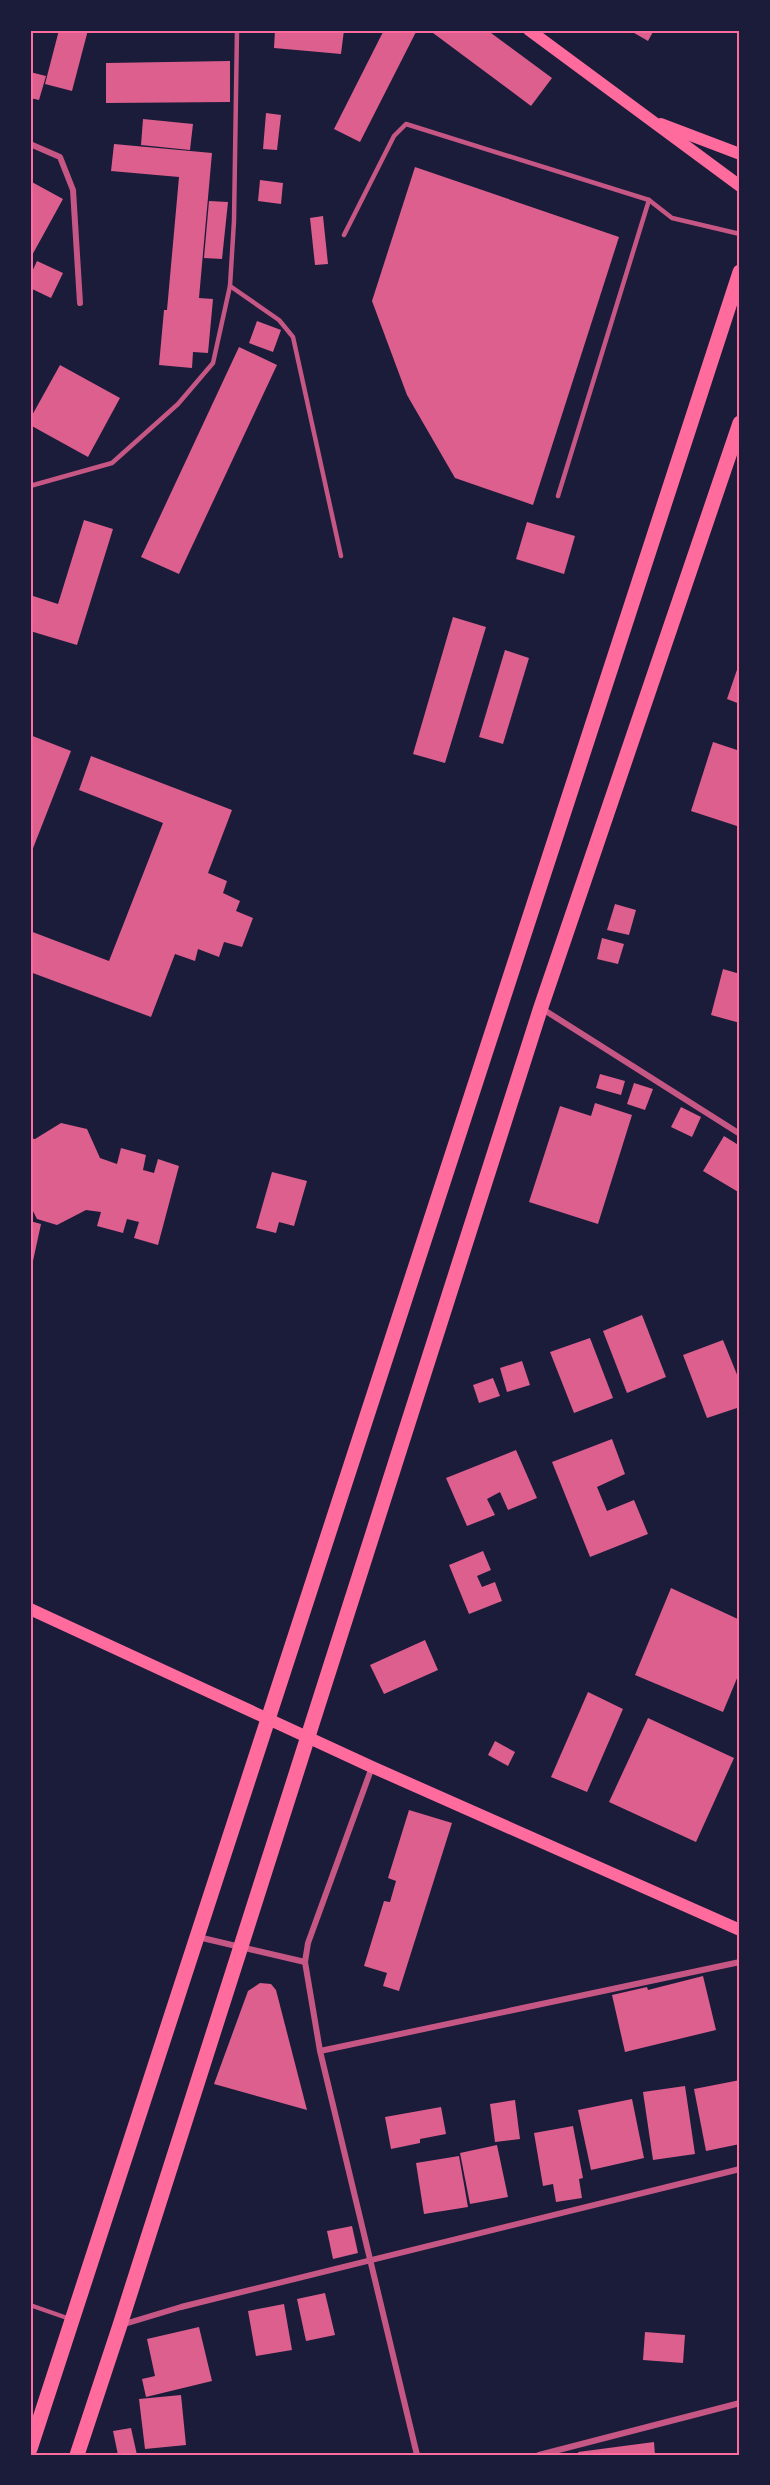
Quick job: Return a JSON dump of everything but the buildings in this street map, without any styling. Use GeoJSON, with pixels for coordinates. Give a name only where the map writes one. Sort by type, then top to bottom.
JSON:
{"type":"FeatureCollection","features":[{"type":"Feature","properties":{"kind":"main road"},"geometry":{"type":"LineString","coordinates":[[529,30],[740,186]]}},
{"type":"Feature","properties":{"kind":"main road"},"geometry":{"type":"LineString","coordinates":[[646,118],[740,154]]}},
{"type":"Feature","properties":{"kind":"main road"},"geometry":{"type":"LineString","coordinates":[[30,2449],[740,272]]}},
{"type":"Feature","properties":{"kind":"main road"},"geometry":{"type":"LineString","coordinates":[[77,2455],[541,1007],[740,423]]}},
{"type":"Feature","properties":{"kind":"main road"},"geometry":{"type":"LineString","coordinates":[[30,1609],[372,1767],[740,1930]]}},
{"type":"Feature","properties":{"kind":"street"},"geometry":{"type":"LineString","coordinates":[[30,144],[60,157],[73,190],[80,303]]}},
{"type":"Feature","properties":{"kind":"street"},"geometry":{"type":"LineString","coordinates":[[541,1007],[740,1134]]}},
{"type":"Feature","properties":{"kind":"street"},"geometry":{"type":"LineString","coordinates":[[372,1767],[308,1943],[305,1962],[320,2051],[417,2455]]}},
{"type":"Feature","properties":{"kind":"street"},"geometry":{"type":"LineString","coordinates":[[198,1937],[305,1962]]}},
{"type":"Feature","properties":{"kind":"street"},"geometry":{"type":"LineString","coordinates":[[320,2051],[740,1962]]}},
{"type":"Feature","properties":{"kind":"street"},"geometry":{"type":"LineString","coordinates":[[120,2325],[181,2307],[740,2169]]}},
{"type":"Feature","properties":{"kind":"street"},"geometry":{"type":"LineString","coordinates":[[539,2455],[740,2403]]}},
{"type":"Feature","properties":{"kind":"lane"},"geometry":{"type":"LineString","coordinates":[[30,486],[112,463],[178,404],[213,363],[230,286],[234,222],[237,30]]}},
{"type":"Feature","properties":{"kind":"lane"},"geometry":{"type":"LineString","coordinates":[[344,235],[394,136],[406,124],[648,200],[672,218],[740,234]]}},
{"type":"Feature","properties":{"kind":"lane"},"geometry":{"type":"LineString","coordinates":[[558,496],[648,200]]}},
{"type":"Feature","properties":{"kind":"lane"},"geometry":{"type":"LineString","coordinates":[[230,286],[279,320],[293,338],[341,556]]}},
{"type":"Feature","properties":{"kind":"lane"},"geometry":{"type":"LineString","coordinates":[[30,2305],[73,2320]]}}]}
